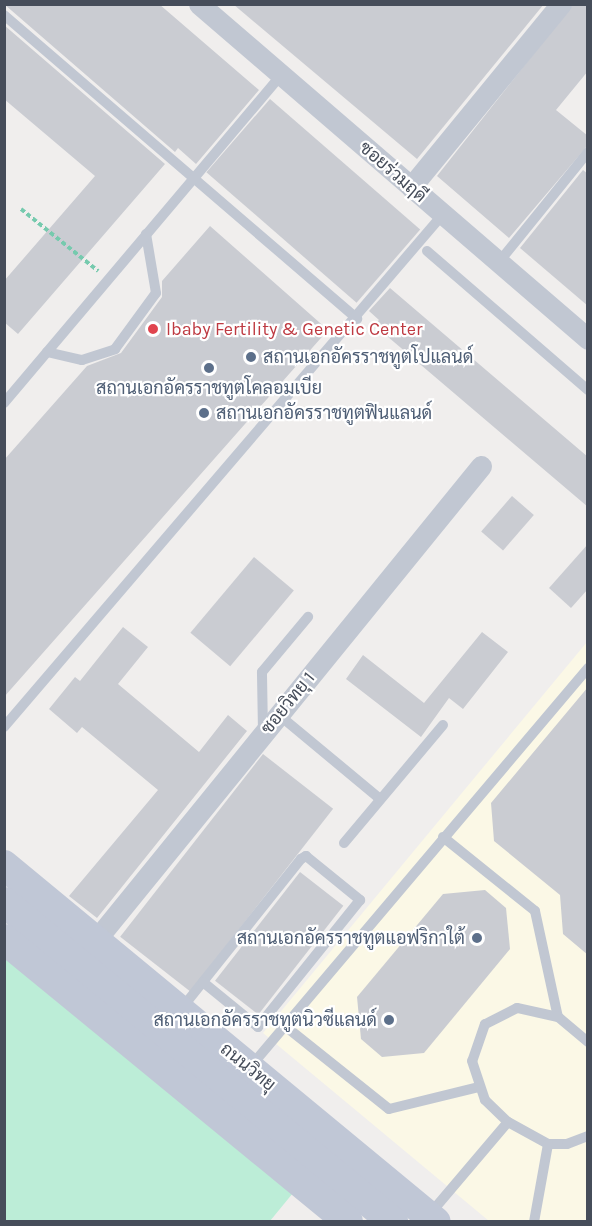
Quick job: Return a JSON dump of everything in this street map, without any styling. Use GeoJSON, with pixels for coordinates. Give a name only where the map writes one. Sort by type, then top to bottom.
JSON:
{"type":"FeatureCollection","features":[{"type":"Feature","properties":{"kind":"main road","name":"ถนนวิทยุ"},"geometry":{"type":"LineString","coordinates":[[4,865],[432,1218]]}},
{"type":"Feature","properties":{"kind":"main road","name":"ถนนวิทยุ"},"geometry":{"type":"LineString","coordinates":[[4,902],[393,1221]]}},
{"type":"Feature","properties":{"kind":"main road"},"geometry":{"type":"LineString","coordinates":[[4,939],[348,1221]]}},
{"type":"Feature","properties":{"kind":"street","name":"ซอยร่วมฤดี"},"geometry":{"type":"LineString","coordinates":[[199,4],[588,339]]}},
{"type":"Feature","properties":{"kind":"street"},"geometry":{"type":"LineString","coordinates":[[411,187],[561,4]]}},
{"type":"Feature","properties":{"kind":"street","name":"ซอยวิทยุ 1"},"geometry":{"type":"LineString","coordinates":[[95,941],[481,466]]}},
{"type":"Feature","properties":{"kind":"lane"},"geometry":{"type":"LineString","coordinates":[[4,15],[357,319]]}},
{"type":"Feature","properties":{"kind":"lane"},"geometry":{"type":"LineString","coordinates":[[4,403],[280,75]]}},
{"type":"Feature","properties":{"kind":"lane"},"geometry":{"type":"LineString","coordinates":[[499,262],[588,152]]}},
{"type":"Feature","properties":{"kind":"lane"},"geometry":{"type":"LineString","coordinates":[[4,727],[357,319],[443,214]]}},
{"type":"Feature","properties":{"kind":"lane"},"geometry":{"type":"LineString","coordinates":[[47,352],[82,360],[115,349],[156,293],[146,234]]}},
{"type":"Feature","properties":{"kind":"lane"},"geometry":{"type":"LineString","coordinates":[[427,251],[588,390]]}},
{"type":"Feature","properties":{"kind":"lane"},"geometry":{"type":"LineString","coordinates":[[263,735],[262,672],[308,617]]}},
{"type":"Feature","properties":{"kind":"lane"},"geometry":{"type":"LineString","coordinates":[[250,1068],[588,668]]}},
{"type":"Feature","properties":{"kind":"lane"},"geometry":{"type":"LineString","coordinates":[[279,715],[379,798]]}},
{"type":"Feature","properties":{"kind":"lane"},"geometry":{"type":"LineString","coordinates":[[344,843],[379,798],[443,724]]}},
{"type":"Feature","properties":{"kind":"lane"},"geometry":{"type":"LineString","coordinates":[[443,837],[535,911],[558,1017]]}},
{"type":"Feature","properties":{"kind":"lane"},"geometry":{"type":"LineString","coordinates":[[180,1011],[203,982],[306,856],[360,900],[258,1028],[203,982]]}},
{"type":"Feature","properties":{"kind":"lane"},"geometry":{"type":"LineString","coordinates":[[588,1042],[558,1017],[517,1008],[485,1024],[472,1061],[479,1087],[508,1122],[548,1144],[567,1144],[588,1136]]}},
{"type":"Feature","properties":{"kind":"lane"},"geometry":{"type":"LineString","coordinates":[[285,1026],[389,1109],[479,1087]]}},
{"type":"Feature","properties":{"kind":"lane"},"geometry":{"type":"LineString","coordinates":[[432,1218],[508,1122]]}},
{"type":"Feature","properties":{"kind":"lane"},"geometry":{"type":"LineString","coordinates":[[534,1221],[548,1144]]}},
{"type":"Feature","properties":{"kind":"path"},"geometry":{"type":"LineString","coordinates":[[21,209],[108,279]]}},
{"type":"Feature","properties":{"kind":"shaded area"},"geometry":{"type":"Polygon","coordinates":[[[587,642],[587,1221],[489,1221],[263,1033],[587,642]]]}},
{"type":"Feature","properties":{"kind":"green space"},"geometry":{"type":"Polygon","coordinates":[[[4,956],[293,1193],[270,1221],[5,1221],[4,956]]]}},
{"type":"Feature","properties":{"kind":"building"},"geometry":{"type":"Polygon","coordinates":[[[4,4],[159,4],[259,90],[196,164],[178,148],[175,152],[4,4]]]}},
{"type":"Feature","properties":{"kind":"building"},"geometry":{"type":"Polygon","coordinates":[[[233,4],[544,4],[417,159],[233,4]]]}},
{"type":"Feature","properties":{"kind":"building"},"geometry":{"type":"Polygon","coordinates":[[[573,4],[588,4],[588,71],[556,110],[588,136],[588,145],[509,238],[437,176],[573,4]]]}},
{"type":"Feature","properties":{"kind":"building"},"geometry":{"type":"Polygon","coordinates":[[[4,25],[165,164],[18,334],[4,322],[4,281],[95,176],[4,99],[4,25]]]}},
{"type":"Feature","properties":{"kind":"building"},"geometry":{"type":"Polygon","coordinates":[[[270,99],[420,230],[357,303],[206,172],[270,99]]]}},
{"type":"Feature","properties":{"kind":"building"},"geometry":{"type":"Polygon","coordinates":[[[583,170],[588,174],[588,306],[520,248],[583,170]]]}},
{"type":"Feature","properties":{"kind":"building"},"geometry":{"type":"Polygon","coordinates":[[[210,226],[328,330],[4,697],[4,460],[87,366],[121,353],[162,297],[162,281],[210,226]]]}},
{"type":"Feature","properties":{"kind":"building"},"geometry":{"type":"Polygon","coordinates":[[[390,288],[588,457],[588,507],[374,325],[379,320],[369,311],[390,288]]]}},
{"type":"Feature","properties":{"kind":"building"},"geometry":{"type":"Polygon","coordinates":[[[512,496],[534,515],[503,550],[481,531],[512,496]]]}},
{"type":"Feature","properties":{"kind":"building"},"geometry":{"type":"Polygon","coordinates":[[[588,544],[588,589],[571,608],[549,588],[588,544]]]}},
{"type":"Feature","properties":{"kind":"building"},"geometry":{"type":"Polygon","coordinates":[[[254,557],[294,590],[230,666],[190,633],[254,557]]]}},
{"type":"Feature","properties":{"kind":"building"},"geometry":{"type":"Polygon","coordinates":[[[123,627],[148,647],[118,684],[199,752],[228,715],[247,731],[97,918],[69,896],[158,790],[82,727],[77,733],[49,709],[75,677],[80,681],[123,627]]]}},
{"type":"Feature","properties":{"kind":"building"},"geometry":{"type":"Polygon","coordinates":[[[482,632],[508,652],[463,709],[449,698],[421,737],[346,679],[363,655],[424,703],[482,632]]]}},
{"type":"Feature","properties":{"kind":"building"},"geometry":{"type":"Polygon","coordinates":[[[588,687],[588,955],[563,934],[560,895],[494,841],[491,803],[588,687]]]}},
{"type":"Feature","properties":{"kind":"building"},"geometry":{"type":"Polygon","coordinates":[[[263,754],[333,809],[190,992],[120,937],[263,754]]]}},
{"type":"Feature","properties":{"kind":"building"},"geometry":{"type":"Polygon","coordinates":[[[300,872],[343,906],[258,1015],[215,981],[300,872]]]}},
{"type":"Feature","properties":{"kind":"building"},"geometry":{"type":"Polygon","coordinates":[[[485,890],[506,908],[510,949],[424,1053],[382,1057],[361,1039],[357,997],[443,894],[485,890]]]}},
{"type":"Feature","properties":{"kind":"place","name":"Ibaby Fertility & Genetic Center"},"geometry":{"type":"Point","coordinates":[153,329]}},
{"type":"Feature","properties":{"kind":"place","name":"สถานเอกอัครราชทูตโปแลนด์"},"geometry":{"type":"Point","coordinates":[251,357]}},
{"type":"Feature","properties":{"kind":"place","name":"สถานเอกอัครราชทูตโคลอมเบีย"},"geometry":{"type":"Point","coordinates":[209,368]}},
{"type":"Feature","properties":{"kind":"place","name":"สถานเอกอัครราชทูตฟินแลนด์"},"geometry":{"type":"Point","coordinates":[204,413]}},
{"type":"Feature","properties":{"kind":"place","name":"สถานเอกอัครราชทูตแอฟริกาใต้"},"geometry":{"type":"Point","coordinates":[477,938]}},
{"type":"Feature","properties":{"kind":"place","name":"สถานเอกอัครราชทูตนิวซีแลนด์"},"geometry":{"type":"Point","coordinates":[389,1020]}}]}
